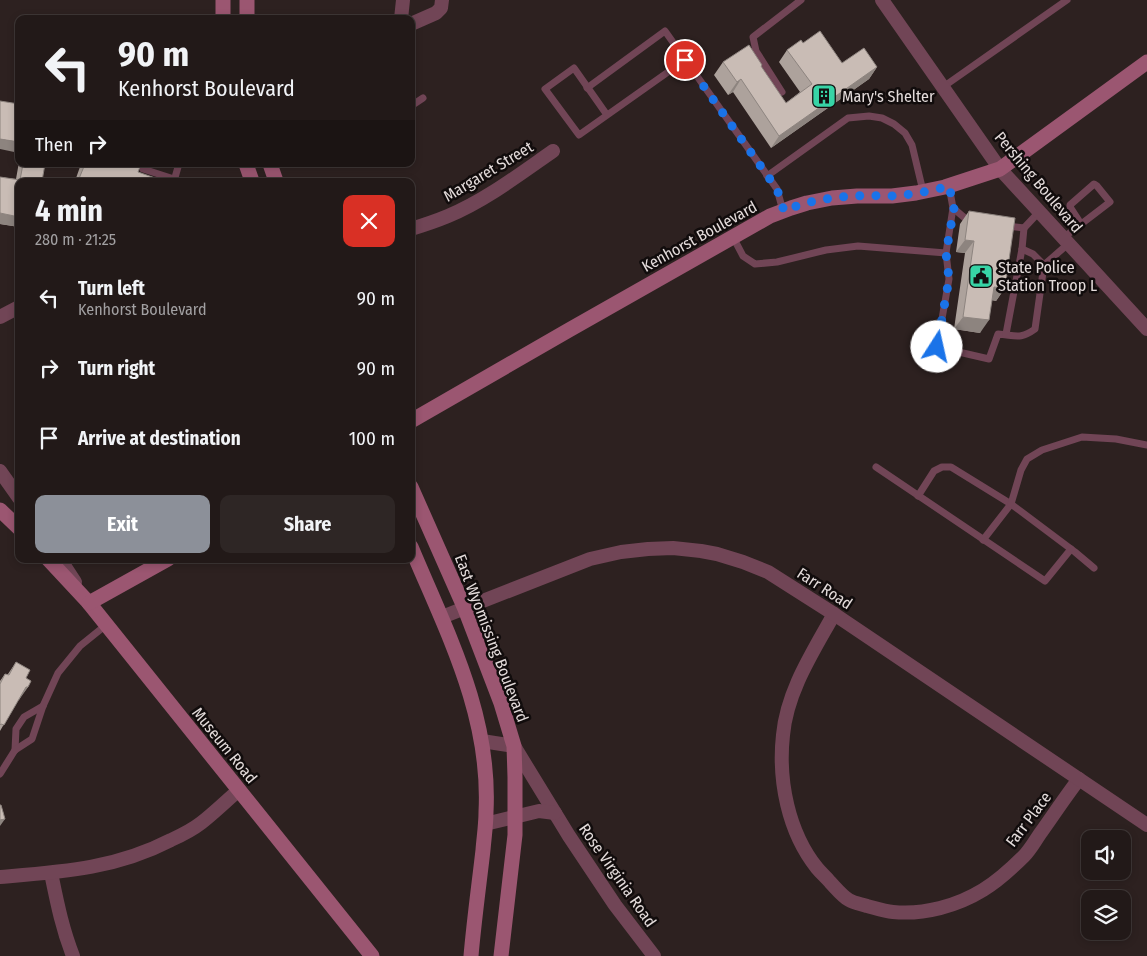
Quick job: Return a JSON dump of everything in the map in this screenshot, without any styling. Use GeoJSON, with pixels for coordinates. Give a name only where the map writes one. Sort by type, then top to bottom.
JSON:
{"type":"FeatureCollection","features":[{"type":"Feature","properties":{"kind":"street"},"geometry":{"type":"LineString","coordinates":[[223,0],[223,15]]}},
{"type":"Feature","properties":{"kind":"street"},"geometry":{"type":"LineString","coordinates":[[247,0],[247,15]]}},
{"type":"Feature","properties":{"kind":"street"},"geometry":{"type":"LineString","coordinates":[[401,15],[403,0]]}},
{"type":"Feature","properties":{"kind":"street"},"geometry":{"type":"LineString","coordinates":[[415,22],[436,13],[441,8],[442,0]]}},
{"type":"Feature","properties":{"kind":"street","name":"Pershing Boulevard"},"geometry":{"type":"LineString","coordinates":[[882,0],[1000,169],[1147,329]]}},
{"type":"Feature","properties":{"kind":"street","name":"Kenhorst Boulevard"},"geometry":{"type":"LineString","coordinates":[[415,419],[770,216],[807,203],[832,198],[892,196],[949,186],[1000,169],[1147,62]]}},
{"type":"Feature","properties":{"kind":"street","name":"Margaret Street"},"geometry":{"type":"LineString","coordinates":[[415,228],[449,215],[475,202],[554,151]]}},
{"type":"Feature","properties":{"kind":"street"},"geometry":{"type":"LineString","coordinates":[[0,317],[15,309]]}},
{"type":"Feature","properties":{"kind":"street"},"geometry":{"type":"LineString","coordinates":[[0,471],[15,492]]}},
{"type":"Feature","properties":{"kind":"street","name":"East Wyomissing Boulevard"},"geometry":{"type":"LineString","coordinates":[[415,496],[465,609],[501,703],[514,746],[514,836],[501,956]]}},
{"type":"Feature","properties":{"kind":"street"},"geometry":{"type":"LineString","coordinates":[[0,510],[15,524]]}},
{"type":"Feature","properties":{"kind":"street","name":"Farr Road"},"geometry":{"type":"LineString","coordinates":[[442,617],[590,559],[621,552],[673,548],[717,554],[768,572],[834,614],[1147,824]]}},
{"type":"Feature","properties":{"kind":"street"},"geometry":{"type":"LineString","coordinates":[[415,556],[442,617],[466,680],[482,740],[486,780],[486,811],[471,956]]}},
{"type":"Feature","properties":{"kind":"street","name":"Museum Road"},"geometry":{"type":"LineString","coordinates":[[52,563],[89,603],[372,956]]}},
{"type":"Feature","properties":{"kind":"street"},"geometry":{"type":"LineString","coordinates":[[63,563],[89,603],[161,563]]}},
{"type":"Feature","properties":{"kind":"street","name":"Farr Place"},"geometry":{"type":"LineString","coordinates":[[834,614],[799,679],[793,694],[787,711],[781,754],[788,808],[794,827],[817,869],[848,900],[892,912],[912,912],[944,907],[984,890],[1025,855],[1079,779]]}},
{"type":"Feature","properties":{"kind":"street"},"geometry":{"type":"LineString","coordinates":[[482,740],[514,746]]}},
{"type":"Feature","properties":{"kind":"street","name":"Rose Virginia Road"},"geometry":{"type":"LineString","coordinates":[[514,746],[615,905],[654,956]]}},
{"type":"Feature","properties":{"kind":"street"},"geometry":{"type":"LineString","coordinates":[[0,877],[87,868],[129,858],[162,845],[200,823],[239,790]]}},
{"type":"Feature","properties":{"kind":"street"},"geometry":{"type":"LineString","coordinates":[[485,824],[539,811],[555,813]]}},
{"type":"Feature","properties":{"kind":"street"},"geometry":{"type":"LineString","coordinates":[[51,873],[58,913],[73,956]]}},
{"type":"Feature","properties":{"kind":"lane"},"geometry":{"type":"LineString","coordinates":[[782,92],[756,51],[753,37],[801,0]]}},
{"type":"Feature","properties":{"kind":"lane"},"geometry":{"type":"LineString","coordinates":[[943,87],[1067,0]]}},
{"type":"Feature","properties":{"kind":"lane"},"geometry":{"type":"LineString","coordinates":[[588,88],[665,31],[777,189],[784,211]]}},
{"type":"Feature","properties":{"kind":"lane"},"geometry":{"type":"LineString","coordinates":[[607,115],[574,68],[545,89],[578,135],[607,115],[685,60]]}},
{"type":"Feature","properties":{"kind":"lane"},"geometry":{"type":"LineString","coordinates":[[415,103],[422,98]]}},
{"type":"Feature","properties":{"kind":"lane"},"geometry":{"type":"LineString","coordinates":[[767,176],[848,118],[869,116],[882,118],[894,124],[905,133],[912,145],[923,191]]}},
{"type":"Feature","properties":{"kind":"lane"},"geometry":{"type":"LineString","coordinates":[[175,178],[178,167]]}},
{"type":"Feature","properties":{"kind":"lane"},"geometry":{"type":"LineString","coordinates":[[143,169],[168,178]]}},
{"type":"Feature","properties":{"kind":"lane"},"geometry":{"type":"LineString","coordinates":[[949,186],[954,208],[946,253],[949,279],[937,347],[989,359],[998,334],[1017,337],[1026,335],[1035,329],[1044,265],[1081,224],[1110,202],[1094,184],[1072,203],[1070,207],[1081,224]]}},
{"type":"Feature","properties":{"kind":"lane"},"geometry":{"type":"LineString","coordinates":[[954,208],[966,219],[975,222]]}},
{"type":"Feature","properties":{"kind":"lane"},"geometry":{"type":"LineString","coordinates":[[1006,334],[1024,228],[1039,212]]}},
{"type":"Feature","properties":{"kind":"lane"},"geometry":{"type":"LineString","coordinates":[[998,226],[1024,228]]}},
{"type":"Feature","properties":{"kind":"lane"},"geometry":{"type":"LineString","coordinates":[[733,237],[743,256],[755,264],[777,262],[826,250],[858,246],[946,253]]}},
{"type":"Feature","properties":{"kind":"lane"},"geometry":{"type":"LineString","coordinates":[[1022,248],[1033,254],[1044,265]]}},
{"type":"Feature","properties":{"kind":"lane"},"geometry":{"type":"LineString","coordinates":[[983,540],[1011,504],[1016,485],[1027,459],[1042,450],[1082,437],[1116,439],[1147,445]]}},
{"type":"Feature","properties":{"kind":"lane"},"geometry":{"type":"LineString","coordinates":[[876,467],[1045,582],[1071,548]]}},
{"type":"Feature","properties":{"kind":"lane"},"geometry":{"type":"LineString","coordinates":[[918,496],[934,472],[942,467],[951,467],[1011,504],[1071,548],[1094,568]]}},
{"type":"Feature","properties":{"kind":"lane"},"geometry":{"type":"LineString","coordinates":[[0,774],[15,750],[32,739],[43,706],[58,673],[80,646],[106,625]]}},
{"type":"Feature","properties":{"kind":"lane"},"geometry":{"type":"LineString","coordinates":[[15,750],[16,729],[24,717],[43,706]]}},
{"type":"Feature","properties":{"kind":"building","name":"Mary's Shelter"},"geometry":{"type":"Polygon","coordinates":[[[820,31],[842,63],[864,48],[877,67],[779,136],[741,79],[737,82],[723,62],[749,45],[786,103],[812,84],[787,50],[801,40],[803,43],[820,31]]]}},
{"type":"Feature","properties":{"kind":"building"},"geometry":{"type":"Polygon","coordinates":[[[0,101],[15,103],[15,141],[0,139],[0,101]]]}},
{"type":"Feature","properties":{"kind":"building"},"geometry":{"type":"Polygon","coordinates":[[[22,167],[44,167],[43,178],[20,178],[22,167]]]}},
{"type":"Feature","properties":{"kind":"building"},"geometry":{"type":"Polygon","coordinates":[[[84,167],[140,167],[138,172],[155,178],[79,178],[84,167]]]}},
{"type":"Feature","properties":{"kind":"building"},"geometry":{"type":"Polygon","coordinates":[[[0,177],[15,179],[15,216],[0,213],[0,177]]]}},
{"type":"Feature","properties":{"kind":"building","name":"State Police Station Troop L"},"geometry":{"type":"Polygon","coordinates":[[[969,211],[1015,218],[1005,288],[994,287],[989,320],[963,317],[974,241],[965,240],[969,211]]]}},
{"type":"Feature","properties":{"kind":"building"},"geometry":{"type":"Polygon","coordinates":[[[16,662],[30,670],[26,678],[31,681],[4,725],[0,725],[0,684],[5,674],[9,675],[16,662]]]}},
{"type":"Feature","properties":{"kind":"building"},"geometry":{"type":"Polygon","coordinates":[[[0,805],[5,819],[0,820],[0,805]]]}},
{"type":"Feature","properties":{"kind":"place","name":"Mary's Shelter"},"geometry":{"type":"Point","coordinates":[824,96]}},
{"type":"Feature","properties":{"kind":"place","name":"State Police Station Troop L"},"geometry":{"type":"Point","coordinates":[981,276]}},
{"type":"Feature","properties":{"kind":"route"},"geometry":{"type":"LineString","coordinates":[[685,60],[777,189],[784,211],[807,203],[832,198],[892,196],[949,186],[954,208],[946,253],[949,279],[937,347]]}}]}
